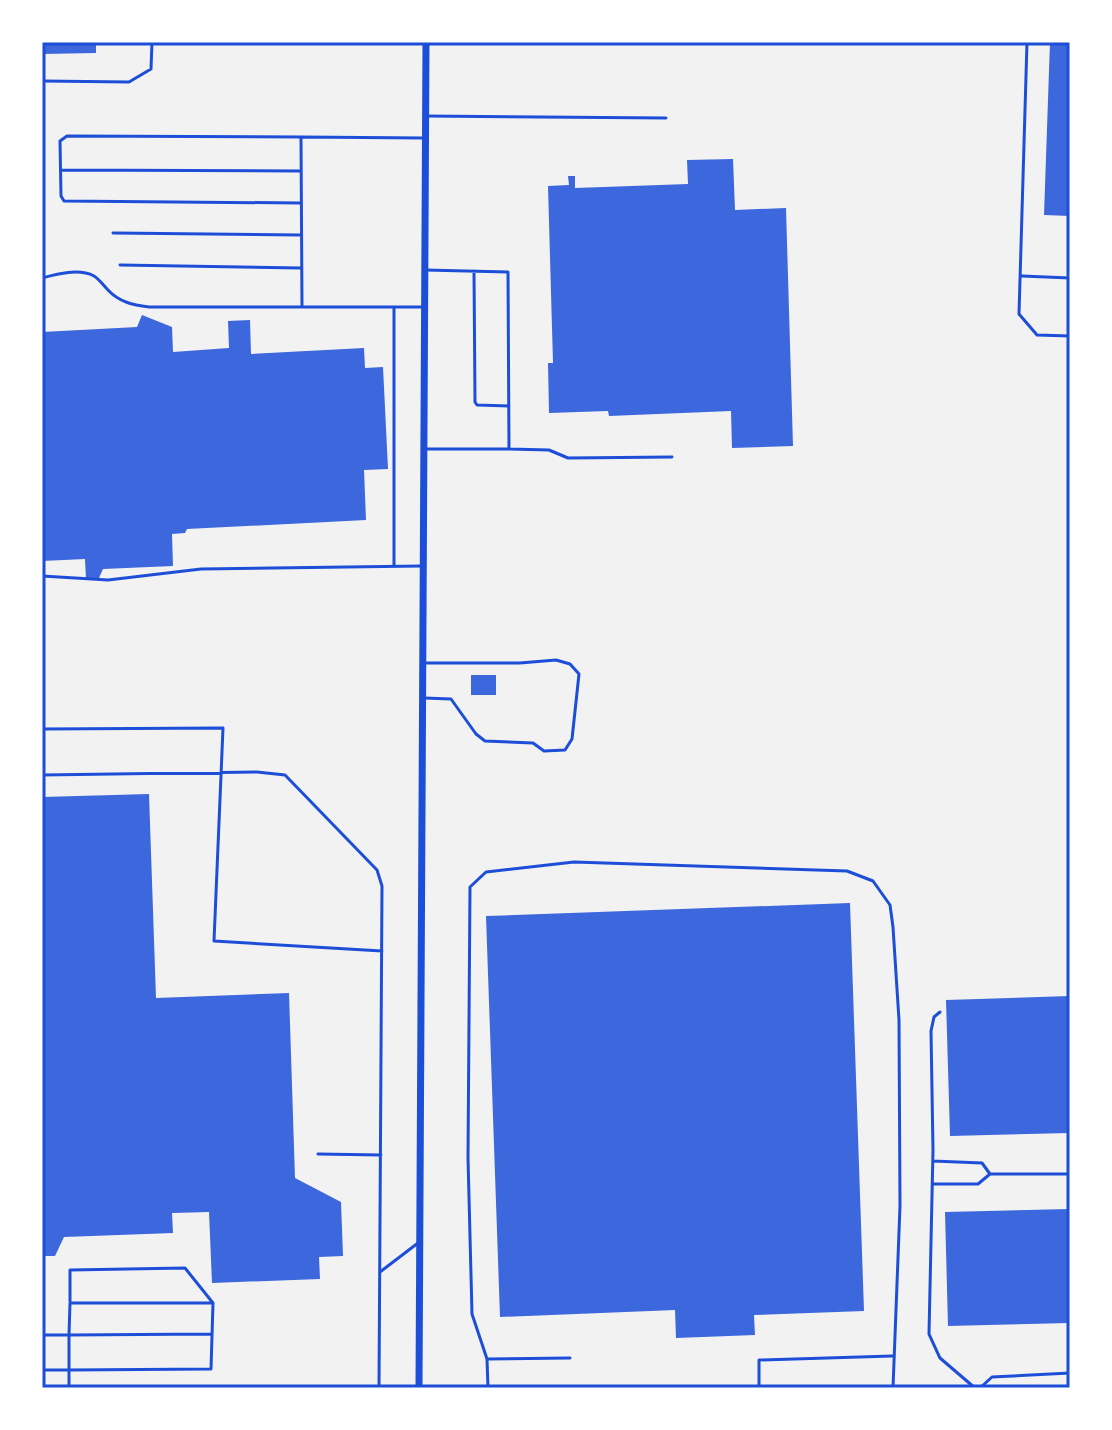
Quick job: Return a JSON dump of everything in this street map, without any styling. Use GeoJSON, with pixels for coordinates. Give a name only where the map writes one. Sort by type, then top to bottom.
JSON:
{"type":"FeatureCollection","features":[{"type":"Feature","properties":{"kind":"street"},"geometry":{"type":"LineString","coordinates":[[419,1388],[426,42]]}},
{"type":"Feature","properties":{"kind":"lane"},"geometry":{"type":"LineString","coordinates":[[42,81],[129,82],[151,69],[152,42]]}},
{"type":"Feature","properties":{"kind":"lane"},"geometry":{"type":"LineString","coordinates":[[1027,42],[1019,314],[1037,335],[1070,336]]}},
{"type":"Feature","properties":{"kind":"lane"},"geometry":{"type":"LineString","coordinates":[[426,116],[666,118]]}},
{"type":"Feature","properties":{"kind":"lane"},"geometry":{"type":"LineString","coordinates":[[300,203],[64,201],[61,196],[60,141],[67,136],[426,138]]}},
{"type":"Feature","properties":{"kind":"lane"},"geometry":{"type":"LineString","coordinates":[[301,137],[302,307]]}},
{"type":"Feature","properties":{"kind":"lane"},"geometry":{"type":"LineString","coordinates":[[61,170],[300,171]]}},
{"type":"Feature","properties":{"kind":"lane"},"geometry":{"type":"LineString","coordinates":[[113,233],[300,235]]}},
{"type":"Feature","properties":{"kind":"lane"},"geometry":{"type":"LineString","coordinates":[[120,265],[300,268]]}},
{"type":"Feature","properties":{"kind":"lane"},"geometry":{"type":"LineString","coordinates":[[425,270],[509,274],[509,449]]}},
{"type":"Feature","properties":{"kind":"lane"},"geometry":{"type":"LineString","coordinates":[[474,271],[475,402],[477,405],[509,406]]}},
{"type":"Feature","properties":{"kind":"lane"},"geometry":{"type":"LineString","coordinates":[[42,278],[62,273],[95,276],[115,297],[149,307],[425,307]]}},
{"type":"Feature","properties":{"kind":"lane"},"geometry":{"type":"LineString","coordinates":[[1020,276],[1070,278]]}},
{"type":"Feature","properties":{"kind":"lane"},"geometry":{"type":"LineString","coordinates":[[394,307],[394,566]]}},
{"type":"Feature","properties":{"kind":"lane"},"geometry":{"type":"LineString","coordinates":[[424,449],[549,450],[568,458],[672,457]]}},
{"type":"Feature","properties":{"kind":"lane"},"geometry":{"type":"LineString","coordinates":[[42,576],[108,580],[201,569],[423,566]]}},
{"type":"Feature","properties":{"kind":"lane"},"geometry":{"type":"LineString","coordinates":[[423,663],[556,660],[570,664],[579,674],[572,739],[565,750],[544,751],[533,743],[485,741],[476,734],[451,699],[423,697]]}},
{"type":"Feature","properties":{"kind":"lane"},"geometry":{"type":"LineString","coordinates":[[42,729],[223,728],[214,941],[382,951]]}},
{"type":"Feature","properties":{"kind":"lane"},"geometry":{"type":"LineString","coordinates":[[42,775],[222,772],[285,775],[377,870],[382,886],[379,1388]]}},
{"type":"Feature","properties":{"kind":"lane"},"geometry":{"type":"LineString","coordinates":[[488,1388],[487,1359],[472,1314],[468,1158],[470,887],[486,872],[574,862],[847,871],[873,881],[890,905],[899,1020],[900,1206],[893,1388]]}},
{"type":"Feature","properties":{"kind":"lane"},"geometry":{"type":"LineString","coordinates":[[940,1012],[934,1017],[931,1031],[933,1161],[929,1334],[935,1351],[977,1388],[992,1377],[1070,1373]]}},
{"type":"Feature","properties":{"kind":"lane"},"geometry":{"type":"LineString","coordinates":[[318,1154],[381,1155]]}},
{"type":"Feature","properties":{"kind":"lane"},"geometry":{"type":"LineString","coordinates":[[933,1161],[982,1163],[990,1174]]}},
{"type":"Feature","properties":{"kind":"lane"},"geometry":{"type":"LineString","coordinates":[[932,1184],[978,1184],[990,1174],[1070,1174]]}},
{"type":"Feature","properties":{"kind":"lane"},"geometry":{"type":"LineString","coordinates":[[380,1272],[419,1242]]}},
{"type":"Feature","properties":{"kind":"lane"},"geometry":{"type":"LineString","coordinates":[[42,1370],[69,1370],[211,1369],[213,1303],[185,1268],[70,1270],[69,1335],[69,1370],[69,1388]]}},
{"type":"Feature","properties":{"kind":"lane"},"geometry":{"type":"LineString","coordinates":[[70,1303],[213,1303]]}},
{"type":"Feature","properties":{"kind":"lane"},"geometry":{"type":"LineString","coordinates":[[42,1335],[212,1334]]}},
{"type":"Feature","properties":{"kind":"lane"},"geometry":{"type":"LineString","coordinates":[[759,1388],[759,1360],[893,1356]]}},
{"type":"Feature","properties":{"kind":"lane"},"geometry":{"type":"LineString","coordinates":[[487,1359],[570,1358]]}},
{"type":"Feature","properties":{"kind":"building"},"geometry":{"type":"Polygon","coordinates":[[[42,42],[96,42],[96,53],[42,54],[42,42]]]}},
{"type":"Feature","properties":{"kind":"building"},"geometry":{"type":"Polygon","coordinates":[[[1050,42],[1070,42],[1070,216],[1044,215],[1050,42]]]}},
{"type":"Feature","properties":{"kind":"building"},"geometry":{"type":"Polygon","coordinates":[[[733,159],[735,210],[786,208],[793,446],[732,448],[731,411],[609,416],[608,411],[549,413],[548,363],[553,363],[548,186],[569,185],[568,176],[575,176],[575,188],[688,184],[687,160],[733,159]]]}},
{"type":"Feature","properties":{"kind":"building"},"geometry":{"type":"Polygon","coordinates":[[[142,315],[172,327],[173,352],[229,348],[228,321],[250,320],[251,354],[364,348],[365,368],[383,367],[388,469],[364,470],[366,520],[187,529],[185,533],[172,534],[173,566],[103,569],[99,578],[86,579],[85,559],[42,561],[42,332],[137,327],[142,315]]]}},
{"type":"Feature","properties":{"kind":"building"},"geometry":{"type":"Polygon","coordinates":[[[471,675],[496,675],[496,695],[471,695],[471,675]]]}},
{"type":"Feature","properties":{"kind":"building"},"geometry":{"type":"Polygon","coordinates":[[[149,794],[156,998],[289,993],[295,1178],[341,1202],[343,1256],[319,1257],[320,1279],[212,1283],[209,1212],[172,1213],[173,1233],[64,1237],[55,1256],[42,1256],[42,797],[149,794]]]}},
{"type":"Feature","properties":{"kind":"building"},"geometry":{"type":"Polygon","coordinates":[[[850,903],[864,1311],[754,1315],[755,1335],[676,1338],[675,1310],[500,1317],[486,916],[850,903]]]}},
{"type":"Feature","properties":{"kind":"building"},"geometry":{"type":"Polygon","coordinates":[[[1070,996],[1070,1133],[950,1136],[946,1000],[1070,996]]]}},
{"type":"Feature","properties":{"kind":"building"},"geometry":{"type":"Polygon","coordinates":[[[1070,1209],[1070,1323],[948,1326],[945,1212],[1070,1209]]]}}]}
